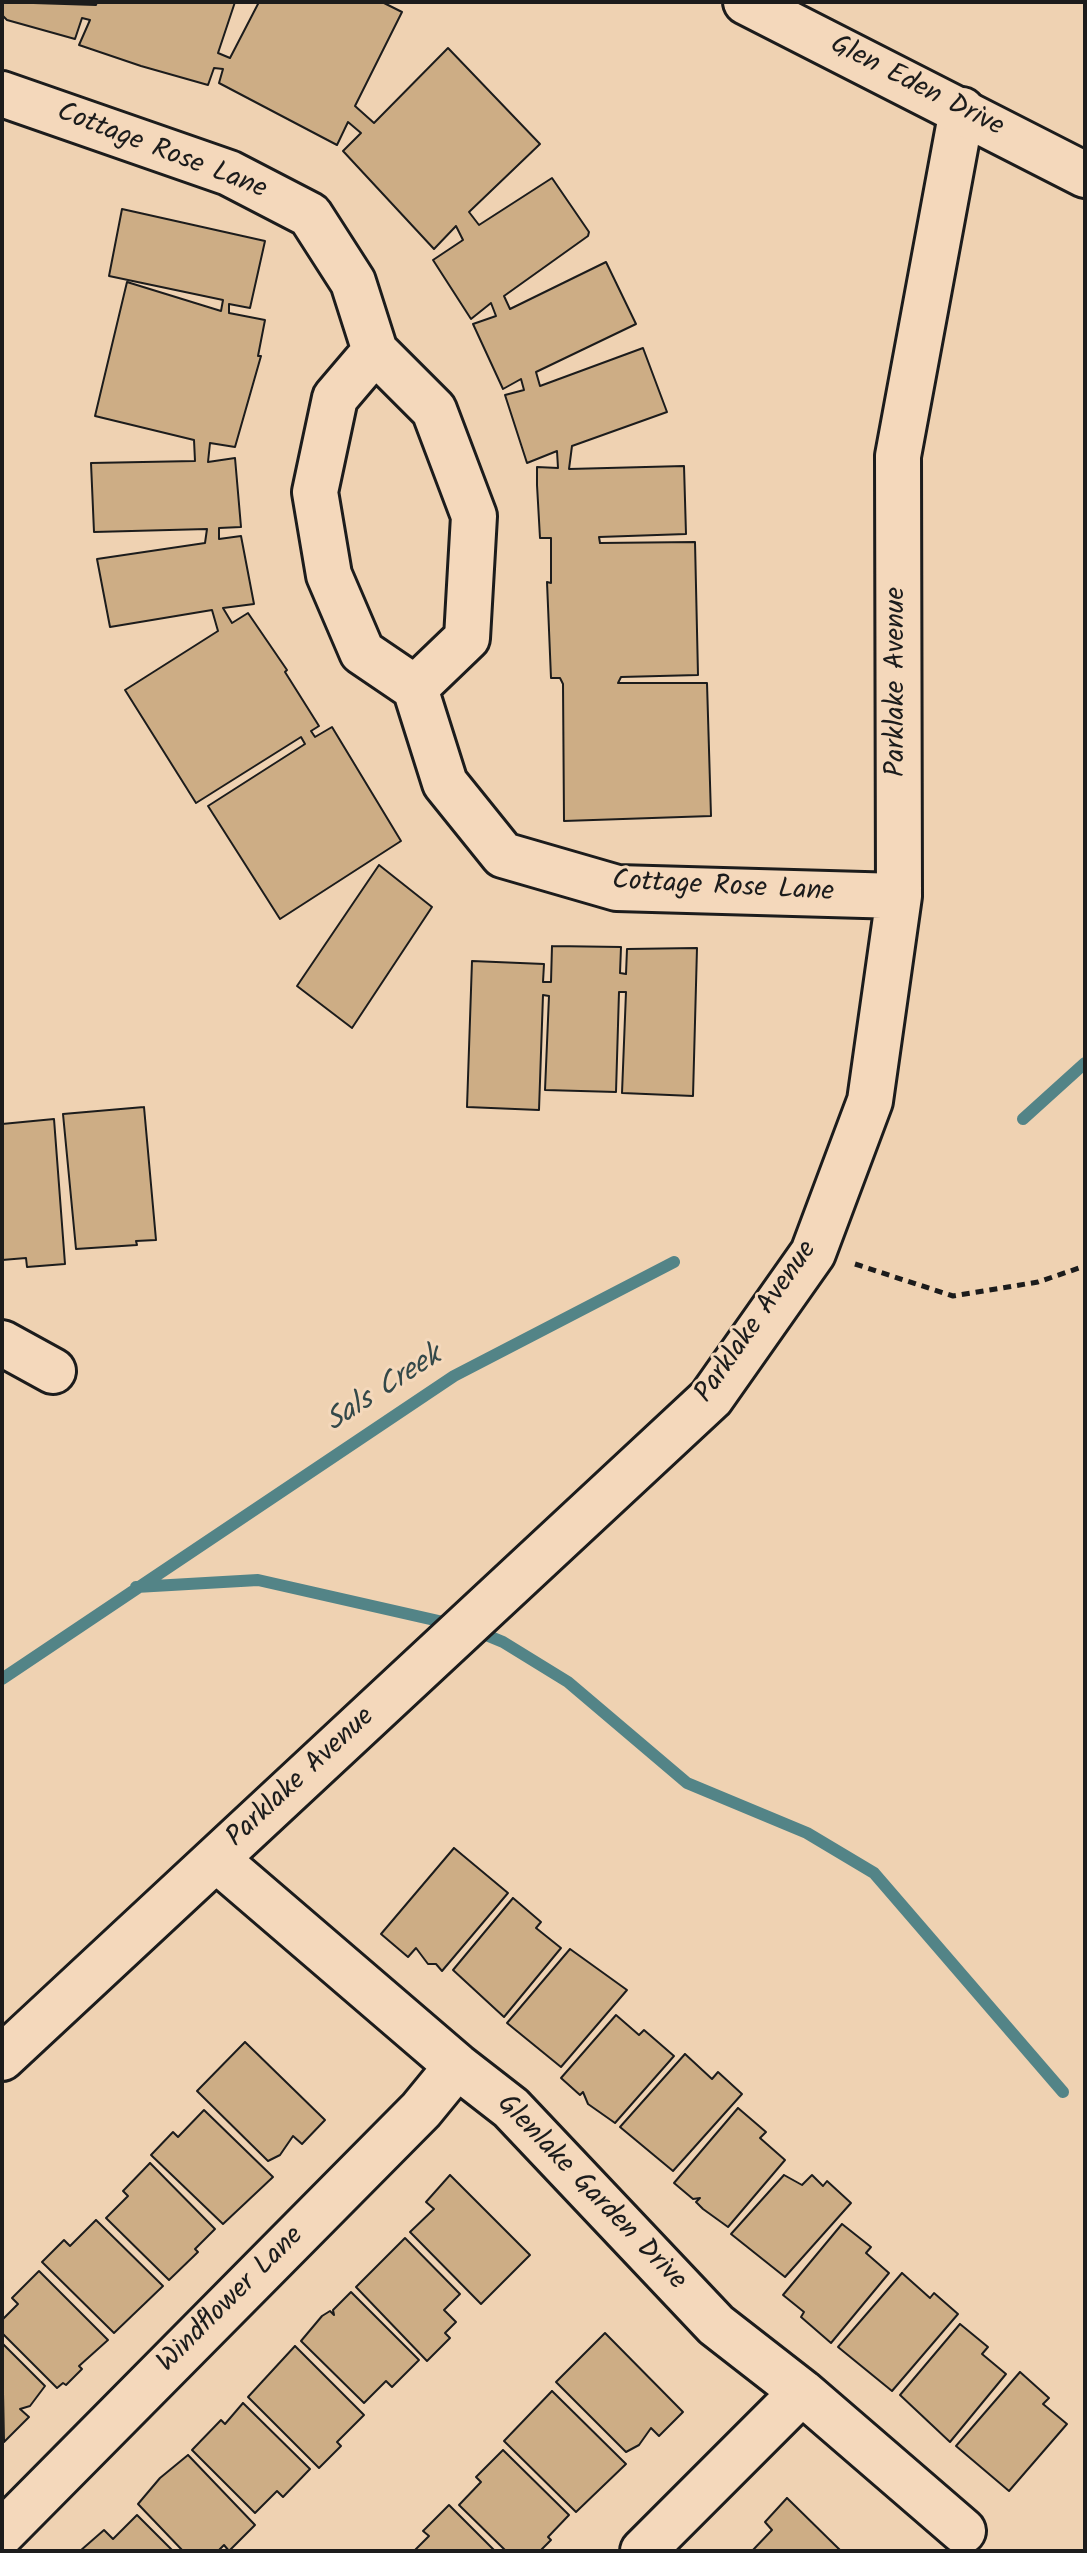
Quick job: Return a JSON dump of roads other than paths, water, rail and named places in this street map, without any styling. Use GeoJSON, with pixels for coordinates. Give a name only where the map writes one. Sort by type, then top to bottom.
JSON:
{"type":"FeatureCollection","features":[{"type":"Feature","properties":{"kind":"street","name":"Glen Eden Drive"},"geometry":{"type":"LineString","coordinates":[[746,2],[1085,175]]}},
{"type":"Feature","properties":{"kind":"street","name":"Cottage Rose Lane"},"geometry":{"type":"LineString","coordinates":[[2,94],[229,173],[310,215],[353,282],[375,351],[434,410],[474,516],[467,638],[415,688],[445,783],[503,855],[617,888],[899,896]]}},
{"type":"Feature","properties":{"kind":"street","name":"Parklake Avenue"},"geometry":{"type":"LineString","coordinates":[[2,2058],[711,1398],[813,1253],[870,1101],[899,896],[898,456],[962,110]]}},
{"type":"Feature","properties":{"kind":"street"},"geometry":{"type":"LineString","coordinates":[[375,351],[335,398],[315,492],[329,575],[362,652],[415,688]]}},
{"type":"Feature","properties":{"kind":"street"},"geometry":{"type":"LineString","coordinates":[[2,1343],[53,1371]]}},
{"type":"Feature","properties":{"kind":"street","name":"Glenlake Garden Drive"},"geometry":{"type":"LineString","coordinates":[[216,1859],[457,2066],[511,2108],[716,2325],[802,2392],[963,2531]]}},
{"type":"Feature","properties":{"kind":"street","name":"Windflower Lane"},"geometry":{"type":"LineString","coordinates":[[2,2533],[421,2110],[457,2066]]}},
{"type":"Feature","properties":{"kind":"street"},"geometry":{"type":"LineString","coordinates":[[643,2551],[802,2392]]}},
{"type":"Feature","properties":{"kind":"waterway","name":"Sals Creek"},"geometry":{"type":"LineString","coordinates":[[1023,1119],[1085,1063]]}},
{"type":"Feature","properties":{"kind":"waterway","name":"Sals Creek"},"geometry":{"type":"LineString","coordinates":[[2,1679],[454,1376],[674,1262]]}},
{"type":"Feature","properties":{"kind":"waterway"},"geometry":{"type":"LineString","coordinates":[[136,1587],[258,1580],[452,1624]]}},
{"type":"Feature","properties":{"kind":"waterway"},"geometry":{"type":"LineString","coordinates":[[474,1630],[503,1642],[568,1682],[687,1783],[807,1833],[874,1873],[1063,2092]]}}]}
